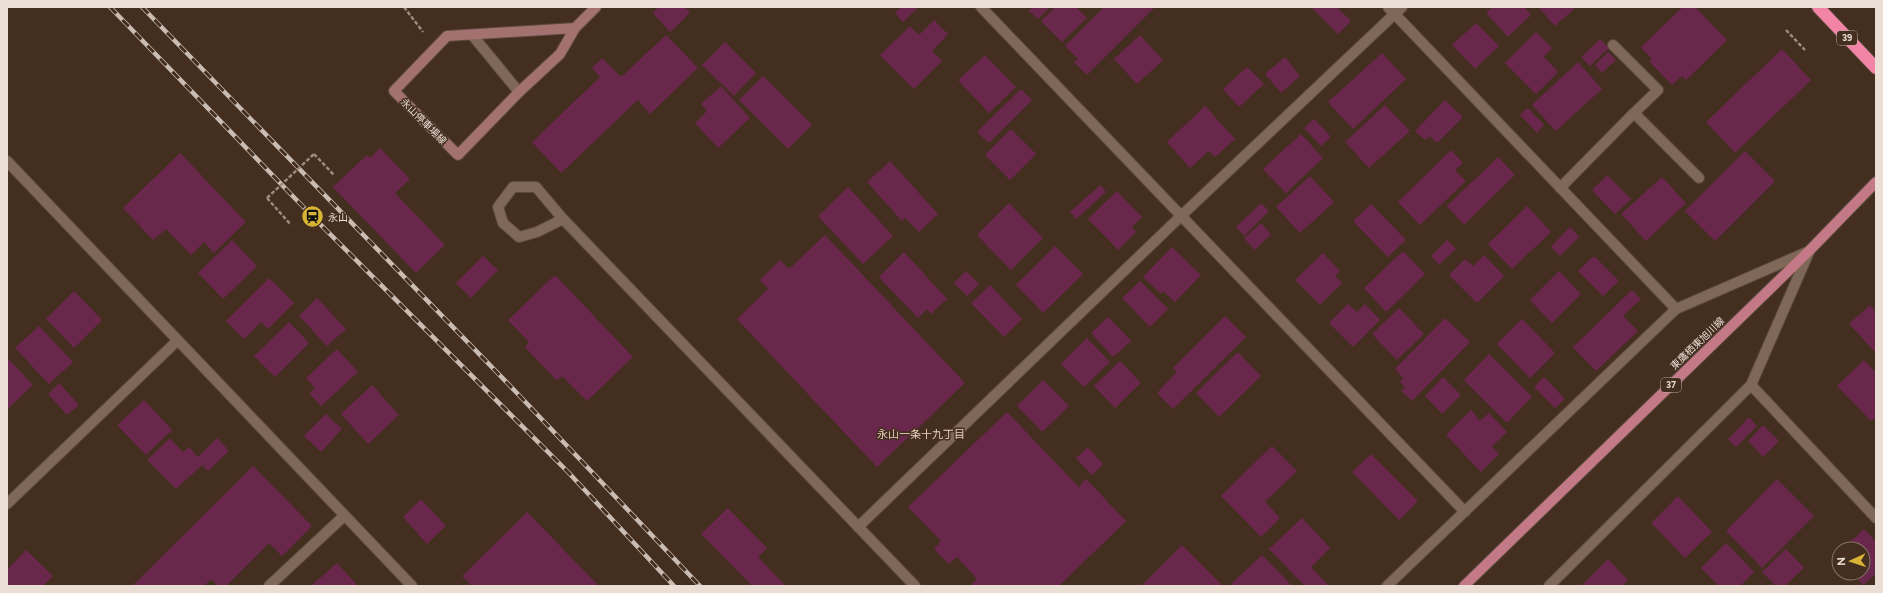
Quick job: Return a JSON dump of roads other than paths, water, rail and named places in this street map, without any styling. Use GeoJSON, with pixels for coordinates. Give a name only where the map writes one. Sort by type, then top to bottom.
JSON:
{"type":"FeatureCollection","features":[{"type":"Feature","properties":{"kind":"highway","name":"39"},"geometry":{"type":"LineString","coordinates":[[1818,7],[1876,68]]}},
{"type":"Feature","properties":{"kind":"main road","name":"永山停車場線"},"geometry":{"type":"LineString","coordinates":[[575,28],[473,36],[447,36],[394,91],[458,155],[519,92],[560,54],[575,28],[596,7]]}},
{"type":"Feature","properties":{"kind":"main road","name":"東鷹栖東旭川線"},"geometry":{"type":"LineString","coordinates":[[1464,586],[1809,251],[1876,182]]}},
{"type":"Feature","properties":{"kind":"street"},"geometry":{"type":"LineString","coordinates":[[981,7],[1465,512]]}},
{"type":"Feature","properties":{"kind":"street"},"geometry":{"type":"LineString","coordinates":[[858,527],[1395,9],[1560,188],[1676,309]]}},
{"type":"Feature","properties":{"kind":"street"},"geometry":{"type":"LineString","coordinates":[[473,36],[519,92]]}},
{"type":"Feature","properties":{"kind":"street"},"geometry":{"type":"LineString","coordinates":[[1560,188],[1658,90],[1613,45]]}},
{"type":"Feature","properties":{"kind":"street"},"geometry":{"type":"LineString","coordinates":[[1634,114],[1699,178]]}},
{"type":"Feature","properties":{"kind":"street"},"geometry":{"type":"LineString","coordinates":[[9,169],[178,340],[412,586]]}},
{"type":"Feature","properties":{"kind":"street"},"geometry":{"type":"LineString","coordinates":[[563,218],[537,232],[519,238],[503,223],[498,207],[513,187],[536,187],[563,218],[915,586]]}},
{"type":"Feature","properties":{"kind":"street"},"geometry":{"type":"LineString","coordinates":[[1387,586],[1676,309],[1809,251]]}},
{"type":"Feature","properties":{"kind":"street"},"geometry":{"type":"LineString","coordinates":[[1549,586],[1751,385],[1809,251]]}},
{"type":"Feature","properties":{"kind":"street"},"geometry":{"type":"LineString","coordinates":[[7,504],[178,340]]}},
{"type":"Feature","properties":{"kind":"street"},"geometry":{"type":"LineString","coordinates":[[1751,385],[1876,518]]}},
{"type":"Feature","properties":{"kind":"street"},"geometry":{"type":"LineString","coordinates":[[270,586],[344,516]]}},
{"type":"Feature","properties":{"kind":"railway"},"geometry":{"type":"LineString","coordinates":[[110,7],[313,217],[568,472],[674,586]]}},
{"type":"Feature","properties":{"kind":"railway"},"geometry":{"type":"LineString","coordinates":[[142,7],[515,391],[700,586]]}},
{"type":"Feature","properties":{"kind":"place","name":"永山"},"geometry":{"type":"Point","coordinates":[313,217]}},
{"type":"Feature","properties":{"kind":"district","name":"永山一条十九丁目"},"geometry":{"type":"Point","coordinates":[921,434]}}]}
